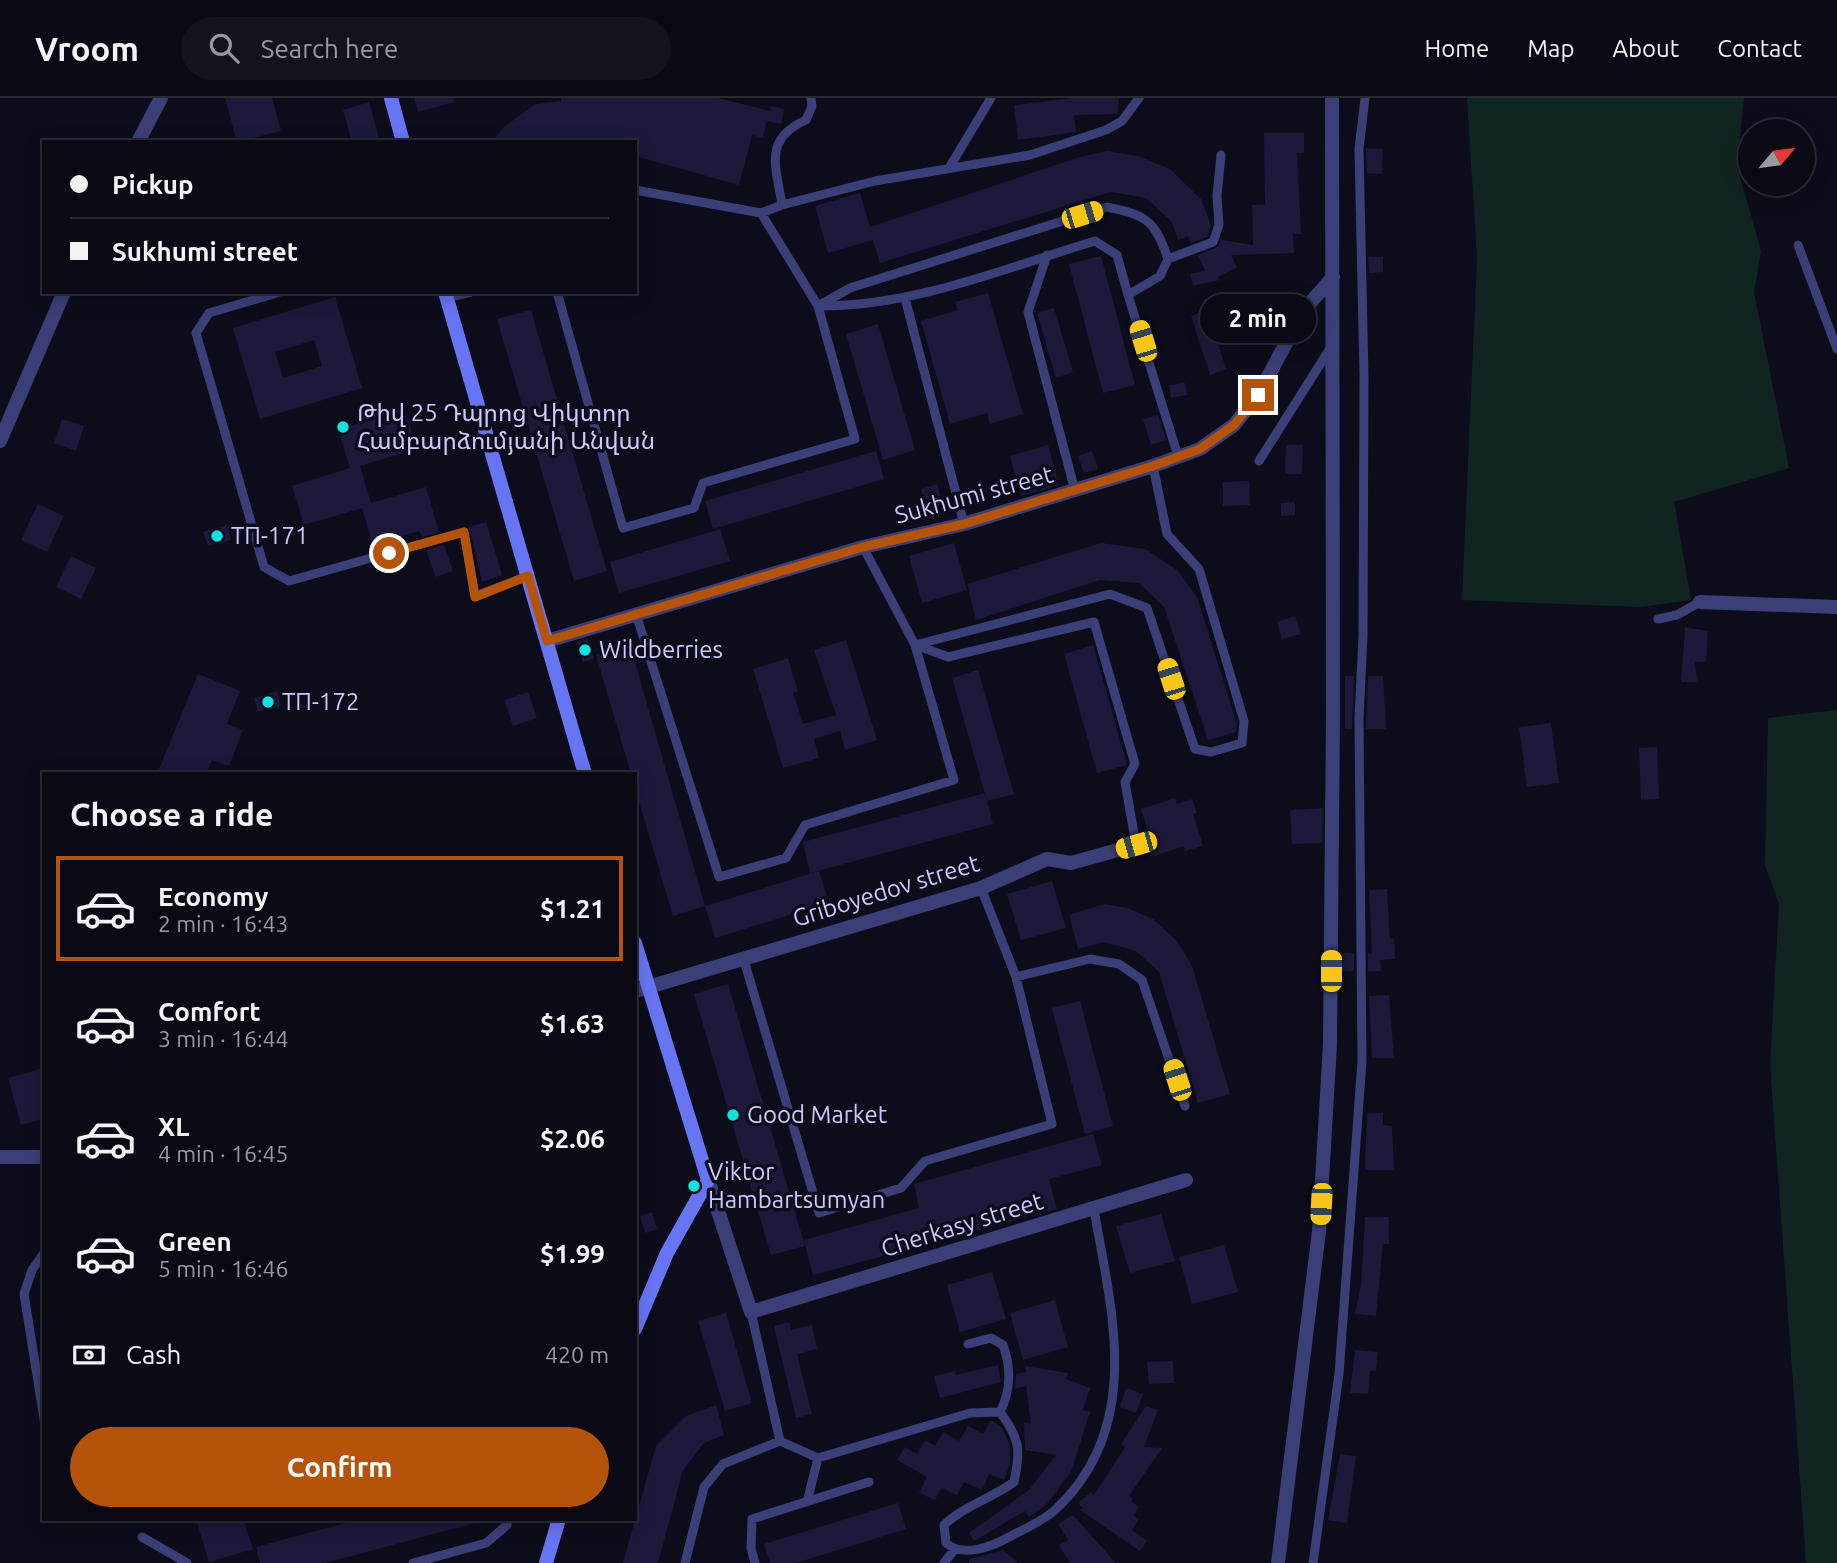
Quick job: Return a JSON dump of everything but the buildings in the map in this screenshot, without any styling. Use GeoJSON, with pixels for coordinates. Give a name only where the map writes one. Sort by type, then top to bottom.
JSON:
{"type":"FeatureCollection","features":[{"type":"Feature","properties":{"kind":"street"},"geometry":{"type":"LineString","coordinates":[[139,140],[161,98]]}},
{"type":"Feature","properties":{"kind":"street"},"geometry":{"type":"LineString","coordinates":[[391,98],[402,140]]}},
{"type":"Feature","properties":{"kind":"street"},"geometry":{"type":"LineString","coordinates":[[1278,1563],[1316,1257],[1330,1044],[1332,98]]}},
{"type":"Feature","properties":{"kind":"street","name":"Sukhumi street"},"geometry":{"type":"LineString","coordinates":[[547,641],[863,547],[964,524],[1075,491],[1200,449],[1234,425],[1258,395],[1304,310],[1333,277]]}},
{"type":"Feature","properties":{"kind":"street"},"geometry":{"type":"LineString","coordinates":[[0,440],[63,294]]}},
{"type":"Feature","properties":{"kind":"street"},"geometry":{"type":"LineString","coordinates":[[445,295],[584,772]]}},
{"type":"Feature","properties":{"kind":"street"},"geometry":{"type":"LineString","coordinates":[[1700,602],[1837,607]]}},
{"type":"Feature","properties":{"kind":"street","name":"Griboyedov street"},"geometry":{"type":"LineString","coordinates":[[642,989],[981,888],[1047,859],[1071,863],[1136,845]]}},
{"type":"Feature","properties":{"kind":"street"},"geometry":{"type":"LineString","coordinates":[[637,956],[642,989],[751,1312]]}},
{"type":"Feature","properties":{"kind":"street"},"geometry":{"type":"LineString","coordinates":[[0,1157],[42,1157]]}},
{"type":"Feature","properties":{"kind":"street"},"geometry":{"type":"LineString","coordinates":[[637,1324],[667,1254],[708,1180]]}},
{"type":"Feature","properties":{"kind":"street","name":"Cherkasy street"},"geometry":{"type":"LineString","coordinates":[[751,1312],[1186,1180]]}},
{"type":"Feature","properties":{"kind":"street"},"geometry":{"type":"LineString","coordinates":[[546,1563],[558,1521]]}},
{"type":"Feature","properties":{"kind":"lane"},"geometry":{"type":"LineString","coordinates":[[782,205],[775,163],[777,143],[787,129],[806,120],[812,106],[811,98]]}},
{"type":"Feature","properties":{"kind":"lane"},"geometry":{"type":"LineString","coordinates":[[949,168],[991,98]]}},
{"type":"Feature","properties":{"kind":"lane"},"geometry":{"type":"LineString","coordinates":[[637,190],[761,213],[875,181],[1030,155],[1106,131],[1122,121],[1139,98]]}},
{"type":"Feature","properties":{"kind":"lane"},"geometry":{"type":"LineString","coordinates":[[1313,1563],[1339,1374],[1362,1061],[1359,718],[1363,636],[1364,376],[1359,149],[1365,98]]}},
{"type":"Feature","properties":{"kind":"lane"},"geometry":{"type":"LineString","coordinates":[[1168,259],[1213,242],[1218,234],[1217,196],[1221,155]]}},
{"type":"Feature","properties":{"kind":"lane"},"geometry":{"type":"LineString","coordinates":[[818,306],[850,288],[1107,207],[1140,214],[1161,237],[1168,259],[1160,276],[1128,295]]}},
{"type":"Feature","properties":{"kind":"lane"},"geometry":{"type":"LineString","coordinates":[[558,294],[623,528],[694,508],[703,483],[855,439],[818,306],[761,213]]}},
{"type":"Feature","properties":{"kind":"lane"},"geometry":{"type":"LineString","coordinates":[[818,306],[855,307],[905,298],[1095,241],[1117,255],[1178,456]]}},
{"type":"Feature","properties":{"kind":"lane"},"geometry":{"type":"LineString","coordinates":[[1798,245],[1837,349]]}},
{"type":"Feature","properties":{"kind":"lane"},"geometry":{"type":"LineString","coordinates":[[1047,255],[1028,312],[1075,491]]}},
{"type":"Feature","properties":{"kind":"lane"},"geometry":{"type":"LineString","coordinates":[[273,294],[209,313],[196,333],[264,566],[289,581],[464,532],[475,597],[528,576]]}},
{"type":"Feature","properties":{"kind":"lane"},"geometry":{"type":"LineString","coordinates":[[905,298],[964,524]]}},
{"type":"Feature","properties":{"kind":"lane"},"geometry":{"type":"LineString","coordinates":[[1259,461],[1332,346]]}},
{"type":"Feature","properties":{"kind":"lane"},"geometry":{"type":"LineString","coordinates":[[915,645],[1110,594],[1147,608],[1195,749],[1211,751],[1242,743],[1244,721],[1199,569],[1167,534],[1153,466]]}},
{"type":"Feature","properties":{"kind":"lane"},"geometry":{"type":"LineString","coordinates":[[636,614],[719,877],[786,858],[805,825],[954,780],[915,645],[863,547]]}},
{"type":"Feature","properties":{"kind":"lane"},"geometry":{"type":"LineString","coordinates":[[1658,619],[1677,615],[1700,602]]}},
{"type":"Feature","properties":{"kind":"lane"},"geometry":{"type":"LineString","coordinates":[[915,645],[948,657],[1094,622],[1135,764],[1125,782],[1136,845]]}},
{"type":"Feature","properties":{"kind":"lane"},"geometry":{"type":"LineString","coordinates":[[743,957],[819,1213],[901,1188],[925,1161],[1052,1124],[1016,977],[981,888]]}},
{"type":"Feature","properties":{"kind":"lane"},"geometry":{"type":"LineString","coordinates":[[1016,977],[1090,959],[1119,964],[1142,980],[1185,1106]]}},
{"type":"Feature","properties":{"kind":"lane"},"geometry":{"type":"LineString","coordinates":[[1000,1412],[1014,1431],[1020,1455],[1014,1482],[998,1494],[954,1515],[944,1525],[946,1543],[954,1550],[963,1552],[1000,1542],[1054,1511],[1080,1481],[1103,1440],[1115,1390],[1116,1338],[1094,1209]]}},
{"type":"Feature","properties":{"kind":"lane"},"geometry":{"type":"LineString","coordinates":[[42,1256],[32,1270],[24,1294],[42,1406]]}},
{"type":"Feature","properties":{"kind":"lane"},"geometry":{"type":"LineString","coordinates":[[751,1312],[780,1441]]}},
{"type":"Feature","properties":{"kind":"lane"},"geometry":{"type":"LineString","coordinates":[[968,1344],[991,1338],[1003,1345],[1008,1357],[1008,1396],[1000,1412]]}},
{"type":"Feature","properties":{"kind":"lane"},"geometry":{"type":"LineString","coordinates":[[685,1563],[704,1487],[723,1464],[780,1441],[818,1458],[970,1413],[1000,1412]]}},
{"type":"Feature","properties":{"kind":"lane"},"geometry":{"type":"LineString","coordinates":[[807,1502],[818,1458]]}},
{"type":"Feature","properties":{"kind":"lane"},"geometry":{"type":"LineString","coordinates":[[755,1563],[751,1548],[752,1519],[869,1482]]}},
{"type":"Feature","properties":{"kind":"lane"},"geometry":{"type":"LineString","coordinates":[[413,1563],[486,1544],[507,1525],[507,1521]]}},
{"type":"Feature","properties":{"kind":"lane"},"geometry":{"type":"LineString","coordinates":[[142,1537],[187,1563]]}},
{"type":"Feature","properties":{"kind":"lane"},"geometry":{"type":"LineString","coordinates":[[944,1563],[954,1550]]}},
{"type":"Feature","properties":{"kind":"green space"},"geometry":{"type":"Polygon","coordinates":[[[1467,98],[1744,98],[1742,119],[1738,119],[1738,196],[1745,196],[1761,251],[1754,292],[1789,468],[1674,502],[1691,600],[1640,607],[1462,600],[1477,258],[1467,98]]]}},
{"type":"Feature","properties":{"kind":"green space"},"geometry":{"type":"Polygon","coordinates":[[[1837,710],[1837,1563],[1806,1563],[1770,1065],[1779,904],[1765,865],[1768,718],[1837,710]]]}},
{"type":"Feature","properties":{"kind":"place","name":"Թիվ 25 Դպրոց Վիկտոր Համբարձումյանի Անվան"},"geometry":{"type":"Point","coordinates":[343,427]}},
{"type":"Feature","properties":{"kind":"place","name":"ТП-171"},"geometry":{"type":"Point","coordinates":[217,536]}},
{"type":"Feature","properties":{"kind":"place","name":"Wildberries"},"geometry":{"type":"Point","coordinates":[585,650]}},
{"type":"Feature","properties":{"kind":"place","name":"ТП-172"},"geometry":{"type":"Point","coordinates":[268,702]}},
{"type":"Feature","properties":{"kind":"place","name":"Good Market"},"geometry":{"type":"Point","coordinates":[733,1115]}},
{"type":"Feature","properties":{"kind":"place","name":"Viktor Hambartsumyan"},"geometry":{"type":"Point","coordinates":[694,1186]}},
{"type":"Feature","properties":{"kind":"route"},"geometry":{"type":"LineString","coordinates":[[389,553],[464,532],[475,597],[528,576],[547,641],[863,547],[964,524],[1153,466],[1200,449],[1234,425],[1258,395]]}}]}
